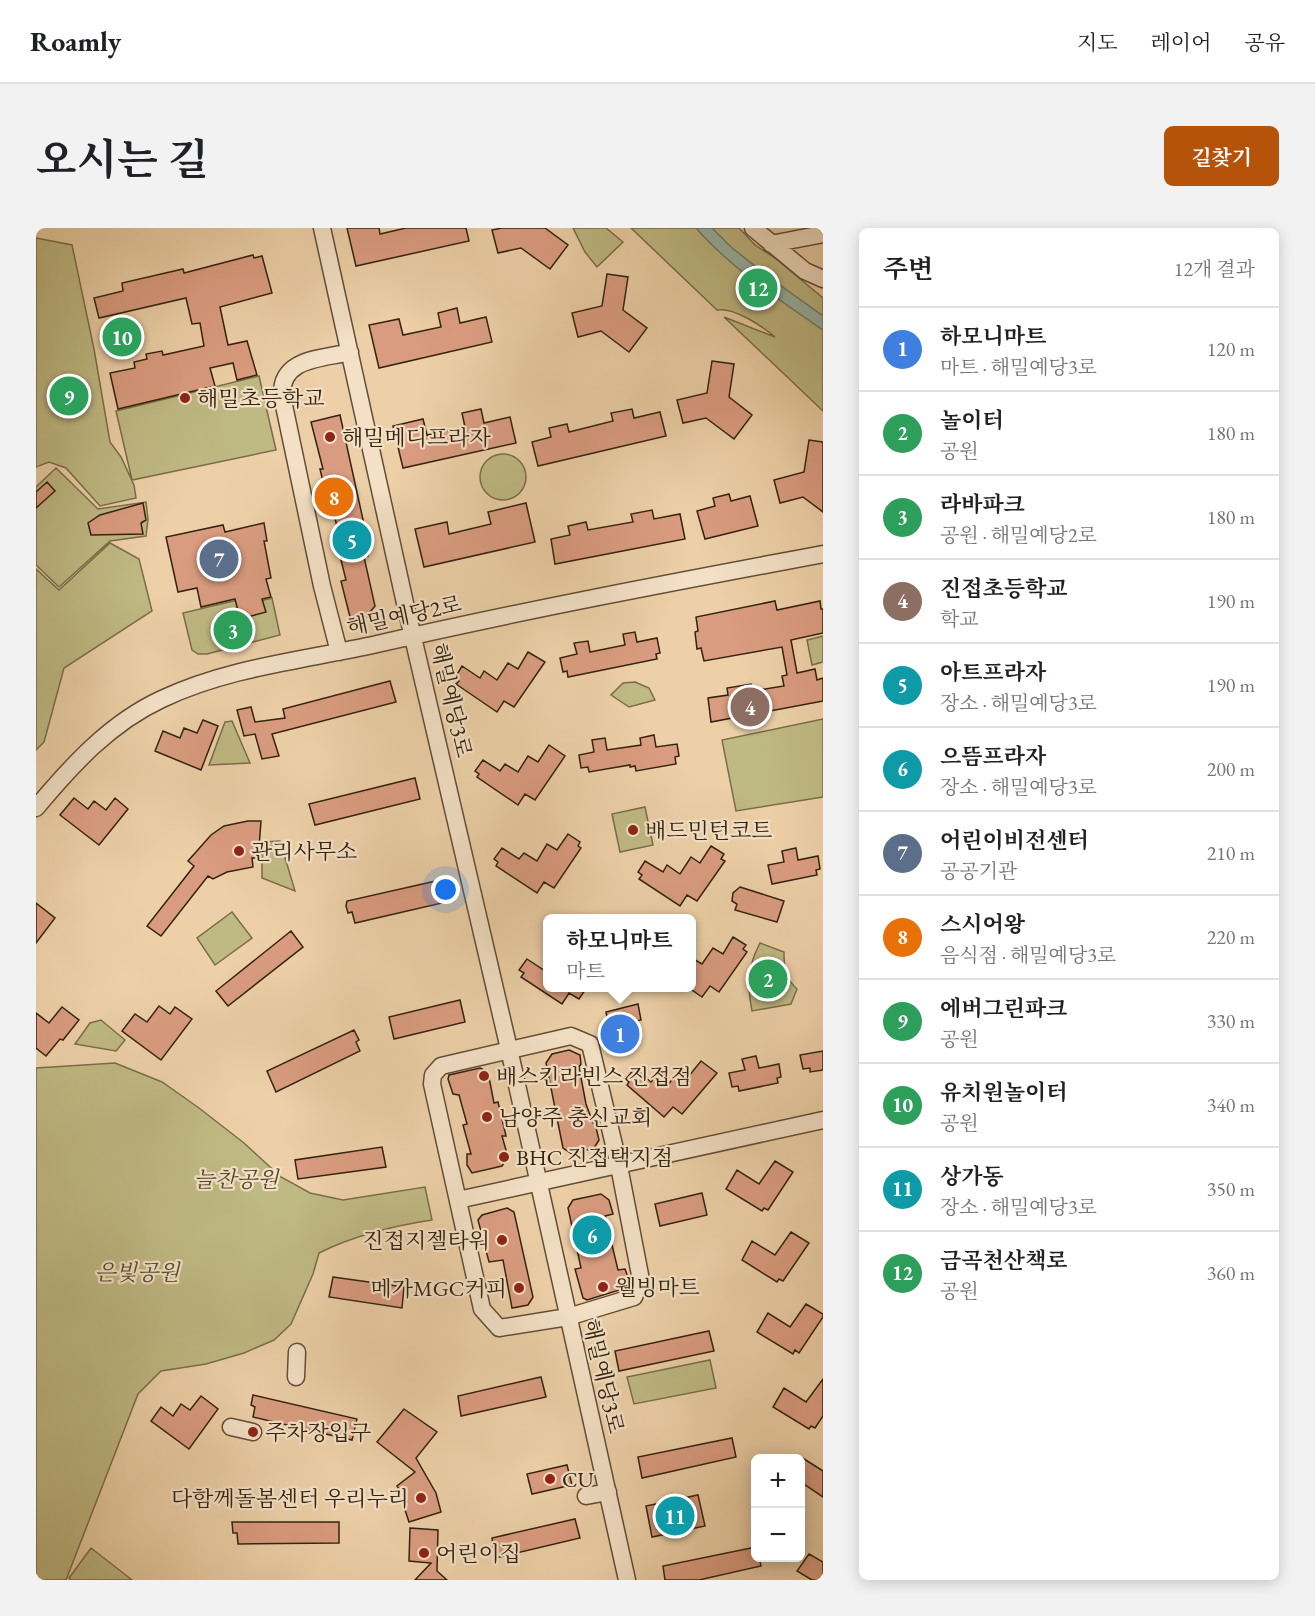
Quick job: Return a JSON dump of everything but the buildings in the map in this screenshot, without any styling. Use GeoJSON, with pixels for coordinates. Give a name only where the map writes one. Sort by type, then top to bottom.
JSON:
{"type":"FeatureCollection","features":[{"type":"Feature","properties":{"kind":"street","name":"해밀예당3로"},"geometry":{"type":"LineString","coordinates":[[322,228],[627,1580]]}},
{"type":"Feature","properties":{"kind":"street"},"geometry":{"type":"LineString","coordinates":[[753,228],[805,271],[823,279]]}},
{"type":"Feature","properties":{"kind":"street"},"geometry":{"type":"LineString","coordinates":[[771,244],[823,234]]}},
{"type":"Feature","properties":{"kind":"street"},"geometry":{"type":"LineString","coordinates":[[339,652],[322,586],[281,385],[295,365],[350,352]]}},
{"type":"Feature","properties":{"kind":"street","name":"해밀예당2로"},"geometry":{"type":"LineString","coordinates":[[36,808],[74,763],[101,738],[161,699],[206,681],[413,634],[823,554]]}},
{"type":"Feature","properties":{"kind":"street"},"geometry":{"type":"LineString","coordinates":[[571,1036],[590,1044],[641,1280],[634,1297],[567,1317],[499,1328],[483,1309],[432,1084],[433,1075],[441,1066],[509,1049],[571,1036]]}},
{"type":"Feature","properties":{"kind":"street"},"geometry":{"type":"LineString","coordinates":[[459,1200],[823,1120]]}},
{"type":"Feature","properties":{"kind":"street"},"geometry":{"type":"LineString","coordinates":[[296,1377],[297,1352]]}},
{"type":"Feature","properties":{"kind":"street"},"geometry":{"type":"LineString","coordinates":[[231,1427],[253,1432]]}},
{"type":"Feature","properties":{"kind":"street"},"geometry":{"type":"LineString","coordinates":[[585,1496],[608,1492]]}},
{"type":"Feature","properties":{"kind":"green space"},"geometry":{"type":"Polygon","coordinates":[[[573,228],[606,228],[623,242],[597,267],[585,252],[573,228]]]}},
{"type":"Feature","properties":{"kind":"green space"},"geometry":{"type":"Polygon","coordinates":[[[631,228],[739,228],[755,245],[775,258],[823,298],[823,411],[724,317],[775,337],[739,314],[717,310],[631,228]]]}},
{"type":"Feature","properties":{"kind":"green space"},"geometry":{"type":"Polygon","coordinates":[[[36,238],[72,245],[94,349],[110,442],[121,457],[134,485],[136,498],[100,506],[66,468],[49,462],[36,467],[36,238]]]}},
{"type":"Feature","properties":{"kind":"green space"},"geometry":{"type":"Polygon","coordinates":[[[129,320],[135,351],[115,356],[109,324],[129,320]]]}},
{"type":"Feature","properties":{"kind":"green space"},"geometry":{"type":"Polygon","coordinates":[[[259,376],[276,450],[132,480],[116,411],[259,376]]]}},
{"type":"Feature","properties":{"kind":"green space"},"geometry":{"type":"Polygon","coordinates":[[[503,454],[519,461],[526,477],[519,493],[503,500],[487,493],[480,477],[487,461],[503,454]]]}},
{"type":"Feature","properties":{"kind":"green space"},"geometry":{"type":"Polygon","coordinates":[[[56,468],[98,509],[146,502],[148,519],[146,536],[110,541],[59,587],[36,565],[36,487],[56,468]]]}},
{"type":"Feature","properties":{"kind":"green space"},"geometry":{"type":"Polygon","coordinates":[[[110,543],[139,559],[152,611],[64,668],[44,742],[36,750],[36,569],[59,590],[110,543]]]}},
{"type":"Feature","properties":{"kind":"green space"},"geometry":{"type":"Polygon","coordinates":[[[272,598],[280,635],[207,654],[198,654],[192,650],[183,613],[242,599],[244,605],[272,598]]]}},
{"type":"Feature","properties":{"kind":"green space"},"geometry":{"type":"Polygon","coordinates":[[[823,636],[823,662],[812,665],[807,640],[823,636]]]}},
{"type":"Feature","properties":{"kind":"green space"},"geometry":{"type":"Polygon","coordinates":[[[635,682],[649,688],[655,700],[629,707],[611,695],[623,683],[635,682]]]}},
{"type":"Feature","properties":{"kind":"green space"},"geometry":{"type":"Polygon","coordinates":[[[823,719],[823,797],[736,811],[722,740],[823,719]]]}},
{"type":"Feature","properties":{"kind":"green space"},"geometry":{"type":"Polygon","coordinates":[[[232,721],[250,763],[209,765],[225,722],[232,721]]]}},
{"type":"Feature","properties":{"kind":"green space","name":"배드민턴코트"},"geometry":{"type":"Polygon","coordinates":[[[645,807],[653,845],[620,852],[612,814],[645,807]]]}},
{"type":"Feature","properties":{"kind":"green space"},"geometry":{"type":"Polygon","coordinates":[[[280,841],[295,891],[262,878],[262,842],[280,841]]]}},
{"type":"Feature","properties":{"kind":"green space"},"geometry":{"type":"Polygon","coordinates":[[[232,912],[252,938],[215,965],[197,938],[232,912]]]}},
{"type":"Feature","properties":{"kind":"green space"},"geometry":{"type":"Polygon","coordinates":[[[760,943],[784,952],[786,972],[797,989],[791,1004],[752,1011],[749,976],[760,943]]]}},
{"type":"Feature","properties":{"kind":"green space"},"geometry":{"type":"Polygon","coordinates":[[[101,1020],[125,1040],[116,1051],[75,1044],[90,1023],[101,1020]]]}},
{"type":"Feature","properties":{"kind":"green space","name":"은빛공원"},"geometry":{"type":"Polygon","coordinates":[[[115,1063],[162,1082],[244,1143],[281,1177],[310,1193],[343,1200],[425,1187],[432,1220],[374,1232],[319,1253],[313,1274],[291,1324],[274,1340],[244,1353],[206,1364],[161,1371],[138,1394],[66,1580],[36,1580],[36,1068],[115,1063]]]}},
{"type":"Feature","properties":{"kind":"green space"},"geometry":{"type":"Polygon","coordinates":[[[710,1360],[716,1388],[634,1404],[627,1377],[710,1360]]]}},
{"type":"Feature","properties":{"kind":"green space"},"geometry":{"type":"Polygon","coordinates":[[[91,1548],[132,1580],[71,1580],[69,1578],[91,1548]]]}},
{"type":"Feature","properties":{"kind":"shaded area"},"geometry":{"type":"Polygon","coordinates":[[[696,228],[712,228],[731,247],[770,278],[823,316],[823,330],[740,270],[696,228]]]}},
{"type":"Feature","properties":{"kind":"place","name":"금곡천산책로"},"geometry":{"type":"Point","coordinates":[758,288]}},
{"type":"Feature","properties":{"kind":"place","name":"유치원놀이터"},"geometry":{"type":"Point","coordinates":[122,337]}},
{"type":"Feature","properties":{"kind":"place","name":"에버그린파크"},"geometry":{"type":"Point","coordinates":[69,396]}},
{"type":"Feature","properties":{"kind":"place","name":"해밀초등학교"},"geometry":{"type":"Point","coordinates":[185,398]}},
{"type":"Feature","properties":{"kind":"place","name":"해밀메디프라자"},"geometry":{"type":"Point","coordinates":[330,437]}},
{"type":"Feature","properties":{"kind":"place","name":"스시어왕"},"geometry":{"type":"Point","coordinates":[334,497]}},
{"type":"Feature","properties":{"kind":"place","name":"아트프라자"},"geometry":{"type":"Point","coordinates":[352,540]}},
{"type":"Feature","properties":{"kind":"place","name":"어린이비전센터"},"geometry":{"type":"Point","coordinates":[219,559]}},
{"type":"Feature","properties":{"kind":"place","name":"라바파크"},"geometry":{"type":"Point","coordinates":[233,630]}},
{"type":"Feature","properties":{"kind":"place","name":"진접초등학교"},"geometry":{"type":"Point","coordinates":[750,707]}},
{"type":"Feature","properties":{"kind":"place","name":"배드민턴코트"},"geometry":{"type":"Point","coordinates":[633,830]}},
{"type":"Feature","properties":{"kind":"place","name":"관리사무소"},"geometry":{"type":"Point","coordinates":[239,851]}},
{"type":"Feature","properties":{"kind":"place","name":"놀이터"},"geometry":{"type":"Point","coordinates":[768,979]}},
{"type":"Feature","properties":{"kind":"place","name":"하모니마트"},"geometry":{"type":"Point","coordinates":[620,1034]}},
{"type":"Feature","properties":{"kind":"place","name":"배스킨라빈스 진접점"},"geometry":{"type":"Point","coordinates":[484,1076]}},
{"type":"Feature","properties":{"kind":"place","name":"남양주 충신교회"},"geometry":{"type":"Point","coordinates":[487,1117]}},
{"type":"Feature","properties":{"kind":"place","name":"BHC 진접택지점"},"geometry":{"type":"Point","coordinates":[504,1157]}},
{"type":"Feature","properties":{"kind":"place","name":"으뜸프라자"},"geometry":{"type":"Point","coordinates":[592,1235]}},
{"type":"Feature","properties":{"kind":"place","name":"진접지젤타워"},"geometry":{"type":"Point","coordinates":[502,1240]}},
{"type":"Feature","properties":{"kind":"place","name":"웰빙마트"},"geometry":{"type":"Point","coordinates":[603,1287]}},
{"type":"Feature","properties":{"kind":"place","name":"메가MGC커피"},"geometry":{"type":"Point","coordinates":[519,1288]}},
{"type":"Feature","properties":{"kind":"place","name":"주차장입구"},"geometry":{"type":"Point","coordinates":[253,1432]}},
{"type":"Feature","properties":{"kind":"place","name":"CU"},"geometry":{"type":"Point","coordinates":[550,1479]}},
{"type":"Feature","properties":{"kind":"place","name":"다함께돌봄센터 우리누리"},"geometry":{"type":"Point","coordinates":[421,1498]}},
{"type":"Feature","properties":{"kind":"place","name":"상가동"},"geometry":{"type":"Point","coordinates":[675,1516]}},
{"type":"Feature","properties":{"kind":"place","name":"어린이집"},"geometry":{"type":"Point","coordinates":[424,1553]}},
{"type":"Feature","properties":{"kind":"park label","name":"늘찬공원"},"geometry":{"type":"Point","coordinates":[236,1179]}}]}
